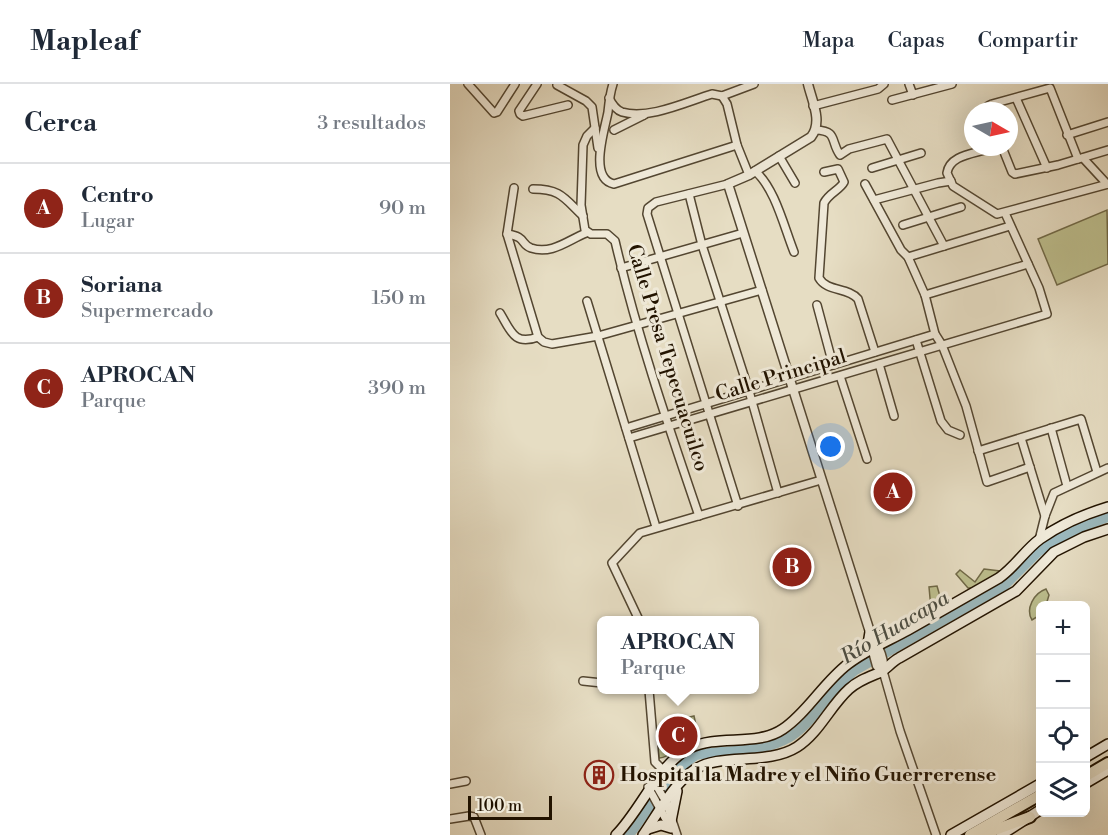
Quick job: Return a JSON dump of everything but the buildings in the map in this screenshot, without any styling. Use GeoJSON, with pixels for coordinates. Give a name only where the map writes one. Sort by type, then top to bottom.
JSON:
{"type":"FeatureCollection","features":[{"type":"Feature","properties":{"kind":"highway"},"geometry":{"type":"LineString","coordinates":[[1090,767],[1108,756]]}},
{"type":"Feature","properties":{"kind":"highway"},"geometry":{"type":"LineString","coordinates":[[1090,774],[1108,763]]}},
{"type":"Feature","properties":{"kind":"highway"},"geometry":{"type":"LineString","coordinates":[[977,834],[1036,798]]}},
{"type":"Feature","properties":{"kind":"highway"},"geometry":{"type":"LineString","coordinates":[[977,834],[1036,804]]}},
{"type":"Feature","properties":{"kind":"highway"},"geometry":{"type":"LineString","coordinates":[[963,835],[977,834],[1030,817]]}},
{"type":"Feature","properties":{"kind":"main road"},"geometry":{"type":"LineString","coordinates":[[616,835],[632,817],[651,784],[672,761],[689,748],[779,731],[791,723],[838,672],[894,637],[999,578],[1039,540],[1070,523],[1108,507]]}},
{"type":"Feature","properties":{"kind":"main road"},"geometry":{"type":"LineString","coordinates":[[646,832],[663,805],[696,768],[772,756],[797,747],[816,729],[847,691],[864,677],[1016,591],[1054,552],[1084,537],[1108,529]]}},
{"type":"Feature","properties":{"kind":"main road"},"geometry":{"type":"LineString","coordinates":[[873,650],[868,644],[870,632],[881,637],[894,637]]}},
{"type":"Feature","properties":{"kind":"main road"},"geometry":{"type":"LineString","coordinates":[[884,666],[886,681]]}},
{"type":"Feature","properties":{"kind":"main road"},"geometry":{"type":"LineString","coordinates":[[1090,755],[1108,744]]}},
{"type":"Feature","properties":{"kind":"main road"},"geometry":{"type":"LineString","coordinates":[[1090,781],[1108,770]]}},
{"type":"Feature","properties":{"kind":"main road"},"geometry":{"type":"LineString","coordinates":[[646,832],[661,825],[673,830],[672,811],[678,786]]}},
{"type":"Feature","properties":{"kind":"main road"},"geometry":{"type":"LineString","coordinates":[[951,835],[1036,787]]}},
{"type":"Feature","properties":{"kind":"main road"},"geometry":{"type":"LineString","coordinates":[[1001,835],[1036,813]]}},
{"type":"Feature","properties":{"kind":"street"},"geometry":{"type":"LineString","coordinates":[[468,84],[494,113],[515,84]]}},
{"type":"Feature","properties":{"kind":"street"},"geometry":{"type":"LineString","coordinates":[[537,84],[519,111],[520,114],[523,116],[568,105]]}},
{"type":"Feature","properties":{"kind":"street"},"geometry":{"type":"LineString","coordinates":[[599,157],[613,84]]}},
{"type":"Feature","properties":{"kind":"street"},"geometry":{"type":"LineString","coordinates":[[614,130],[646,114],[712,94],[722,96],[754,84]]}},
{"type":"Feature","properties":{"kind":"street"},"geometry":{"type":"LineString","coordinates":[[738,506],[647,214],[648,208],[657,202],[728,184],[752,173],[811,137],[818,122],[808,84]]}},
{"type":"Feature","properties":{"kind":"street"},"geometry":{"type":"LineString","coordinates":[[909,84],[913,95]]}},
{"type":"Feature","properties":{"kind":"street"},"geometry":{"type":"LineString","coordinates":[[557,85],[592,106],[599,157],[604,178],[609,183],[737,145]]}},
{"type":"Feature","properties":{"kind":"street"},"geometry":{"type":"LineString","coordinates":[[892,100],[947,85]]}},
{"type":"Feature","properties":{"kind":"street"},"geometry":{"type":"LineString","coordinates":[[813,106],[883,86]]}},
{"type":"Feature","properties":{"kind":"street"},"geometry":{"type":"LineString","coordinates":[[1000,102],[1050,88],[1067,135],[1081,158],[1108,184]]}},
{"type":"Feature","properties":{"kind":"street"},"geometry":{"type":"LineString","coordinates":[[722,96],[727,104],[737,145],[752,173],[763,178],[770,190],[794,252]]}},
{"type":"Feature","properties":{"kind":"street"},"geometry":{"type":"LineString","coordinates":[[609,98],[616,109],[622,112],[646,114]]}},
{"type":"Feature","properties":{"kind":"street"},"geometry":{"type":"LineString","coordinates":[[1016,98],[1047,168]]}},
{"type":"Feature","properties":{"kind":"street"},"geometry":{"type":"LineString","coordinates":[[1067,135],[1108,122]]}},
{"type":"Feature","properties":{"kind":"street"},"geometry":{"type":"LineString","coordinates":[[507,234],[519,236],[531,248],[545,249],[555,248],[586,233],[581,205],[583,145],[587,136],[595,128]]}},
{"type":"Feature","properties":{"kind":"street"},"geometry":{"type":"LineString","coordinates":[[816,130],[831,134],[840,155],[849,149],[887,139],[944,246]]}},
{"type":"Feature","properties":{"kind":"street"},"geometry":{"type":"LineString","coordinates":[[1006,156],[1015,174],[1047,168],[1108,150]]}},
{"type":"Feature","properties":{"kind":"street"},"geometry":{"type":"LineString","coordinates":[[872,168],[921,153]]}},
{"type":"Feature","properties":{"kind":"street"},"geometry":{"type":"LineString","coordinates":[[779,156],[795,183]]}},
{"type":"Feature","properties":{"kind":"street"},"geometry":{"type":"LineString","coordinates":[[964,156],[950,164],[946,173],[953,186],[991,212],[1005,213],[1108,184]]}},
{"type":"Feature","properties":{"kind":"street"},"geometry":{"type":"LineString","coordinates":[[824,172],[838,170],[844,182],[842,186],[828,194],[824,203],[819,278],[821,282],[853,293],[858,298],[875,352]]}},
{"type":"Feature","properties":{"kind":"street"},"geometry":{"type":"LineString","coordinates":[[874,200],[951,181]]}},
{"type":"Feature","properties":{"kind":"street"},"geometry":{"type":"LineString","coordinates":[[728,184],[870,632],[873,650],[884,666]]}},
{"type":"Feature","properties":{"kind":"street"},"geometry":{"type":"LineString","coordinates":[[865,184],[901,250],[908,257],[925,295],[935,334],[942,345],[966,406],[987,482],[1030,467]]}},
{"type":"Feature","properties":{"kind":"street"},"geometry":{"type":"LineString","coordinates":[[514,188],[507,234],[523,292],[541,340]]}},
{"type":"Feature","properties":{"kind":"street"},"geometry":{"type":"LineString","coordinates":[[533,189],[551,189],[583,216]]}},
{"type":"Feature","properties":{"kind":"street"},"geometry":{"type":"LineString","coordinates":[[689,194],[702,245],[749,391],[778,493]]}},
{"type":"Feature","properties":{"kind":"street"},"geometry":{"type":"LineString","coordinates":[[903,225],[961,207]]}},
{"type":"Feature","properties":{"kind":"street"},"geometry":{"type":"LineString","coordinates":[[925,295],[1028,264],[1005,213]]}},
{"type":"Feature","properties":{"kind":"street"},"geometry":{"type":"LineString","coordinates":[[908,257],[1010,226]]}},
{"type":"Feature","properties":{"kind":"street","name":"Calle Presa Tepecuacuilco"},"geometry":{"type":"LineString","coordinates":[[586,233],[612,236],[615,241],[637,325],[699,516]]}},
{"type":"Feature","properties":{"kind":"street"},"geometry":{"type":"LineString","coordinates":[[621,268],[743,233]]}},
{"type":"Feature","properties":{"kind":"street","name":"Calle Principal"},"geometry":{"type":"LineString","coordinates":[[629,438],[1047,314],[1028,264]]}},
{"type":"Feature","properties":{"kind":"street"},"geometry":{"type":"LineString","coordinates":[[500,313],[513,336],[525,341],[541,340],[552,344],[598,336],[762,290]]}},
{"type":"Feature","properties":{"kind":"street"},"geometry":{"type":"LineString","coordinates":[[587,301],[656,527]]}},
{"type":"Feature","properties":{"kind":"street"},"geometry":{"type":"LineString","coordinates":[[817,305],[833,365]]}},
{"type":"Feature","properties":{"kind":"street","name":"Calle Principal"},"geometry":{"type":"LineString","coordinates":[[626,428],[935,334]]}},
{"type":"Feature","properties":{"kind":"street"},"geometry":{"type":"LineString","coordinates":[[916,340],[941,421],[948,430],[960,435]]}},
{"type":"Feature","properties":{"kind":"street"},"geometry":{"type":"LineString","coordinates":[[879,364],[894,416]]}},
{"type":"Feature","properties":{"kind":"street"},"geometry":{"type":"LineString","coordinates":[[840,376],[867,459]]}},
{"type":"Feature","properties":{"kind":"street"},"geometry":{"type":"LineString","coordinates":[[978,451],[1081,419],[1097,472]]}},
{"type":"Feature","properties":{"kind":"street"},"geometry":{"type":"LineString","coordinates":[[1051,428],[1067,486]]}},
{"type":"Feature","properties":{"kind":"street"},"geometry":{"type":"LineString","coordinates":[[1021,438],[1045,516]]}},
{"type":"Feature","properties":{"kind":"street"},"geometry":{"type":"LineString","coordinates":[[1039,540],[1054,493],[1108,468]]}},
{"type":"Feature","properties":{"kind":"street"},"geometry":{"type":"LineString","coordinates":[[636,616],[612,567],[613,559],[640,533],[821,480]]}},
{"type":"Feature","properties":{"kind":"street"},"geometry":{"type":"LineString","coordinates":[[583,681],[597,682]]}},
{"type":"Feature","properties":{"kind":"street"},"geometry":{"type":"LineString","coordinates":[[886,681],[903,741],[936,835]]}},
{"type":"Feature","properties":{"kind":"street"},"geometry":{"type":"LineString","coordinates":[[649,694],[655,762],[661,768]]}},
{"type":"Feature","properties":{"kind":"street"},"geometry":{"type":"LineString","coordinates":[[673,830],[651,784],[661,768],[671,758],[689,748]]}},
{"type":"Feature","properties":{"kind":"street"},"geometry":{"type":"LineString","coordinates":[[450,784],[466,781]]}},
{"type":"Feature","properties":{"kind":"street"},"geometry":{"type":"LineString","coordinates":[[450,819],[474,817],[481,835]]}},
{"type":"Feature","properties":{"kind":"green space"},"geometry":{"type":"Polygon","coordinates":[[[1107,210],[1108,264],[1057,285],[1038,239],[1107,210]]]}},
{"type":"Feature","properties":{"kind":"green space"},"geometry":{"type":"Polygon","coordinates":[[[984,569],[1000,571],[1000,574],[968,588],[956,574],[960,570],[975,582],[984,569]]]}},
{"type":"Feature","properties":{"kind":"green space"},"geometry":{"type":"Polygon","coordinates":[[[937,586],[941,600],[934,611],[918,620],[919,610],[931,609],[929,587],[937,586]]]}},
{"type":"Feature","properties":{"kind":"green space"},"geometry":{"type":"Polygon","coordinates":[[[1046,589],[1049,595],[1047,601],[1036,601],[1036,618],[1032,620],[1030,606],[1034,598],[1046,589]]]}},
{"type":"Feature","properties":{"kind":"green space"},"geometry":{"type":"Polygon","coordinates":[[[694,716],[699,739],[659,758],[658,733],[666,730],[666,723],[694,716]]]}},
{"type":"Feature","properties":{"kind":"waterway","name":"Río Huacapa"},"geometry":{"type":"LineString","coordinates":[[629,835],[667,782],[696,755],[755,749],[788,738],[805,725],[837,687],[854,671],[1005,585],[1038,552],[1051,543],[1086,525],[1108,517]]}},
{"type":"Feature","properties":{"kind":"place","name":"Centro"},"geometry":{"type":"Point","coordinates":[893,492]}},
{"type":"Feature","properties":{"kind":"place","name":"Soriana"},"geometry":{"type":"Point","coordinates":[792,567]}},
{"type":"Feature","properties":{"kind":"place","name":"APROCAN"},"geometry":{"type":"Point","coordinates":[678,736]}},
{"type":"Feature","properties":{"kind":"place","name":"Hospital la Madre y el Niño Guerrerense"},"geometry":{"type":"Point","coordinates":[599,775]}}]}
